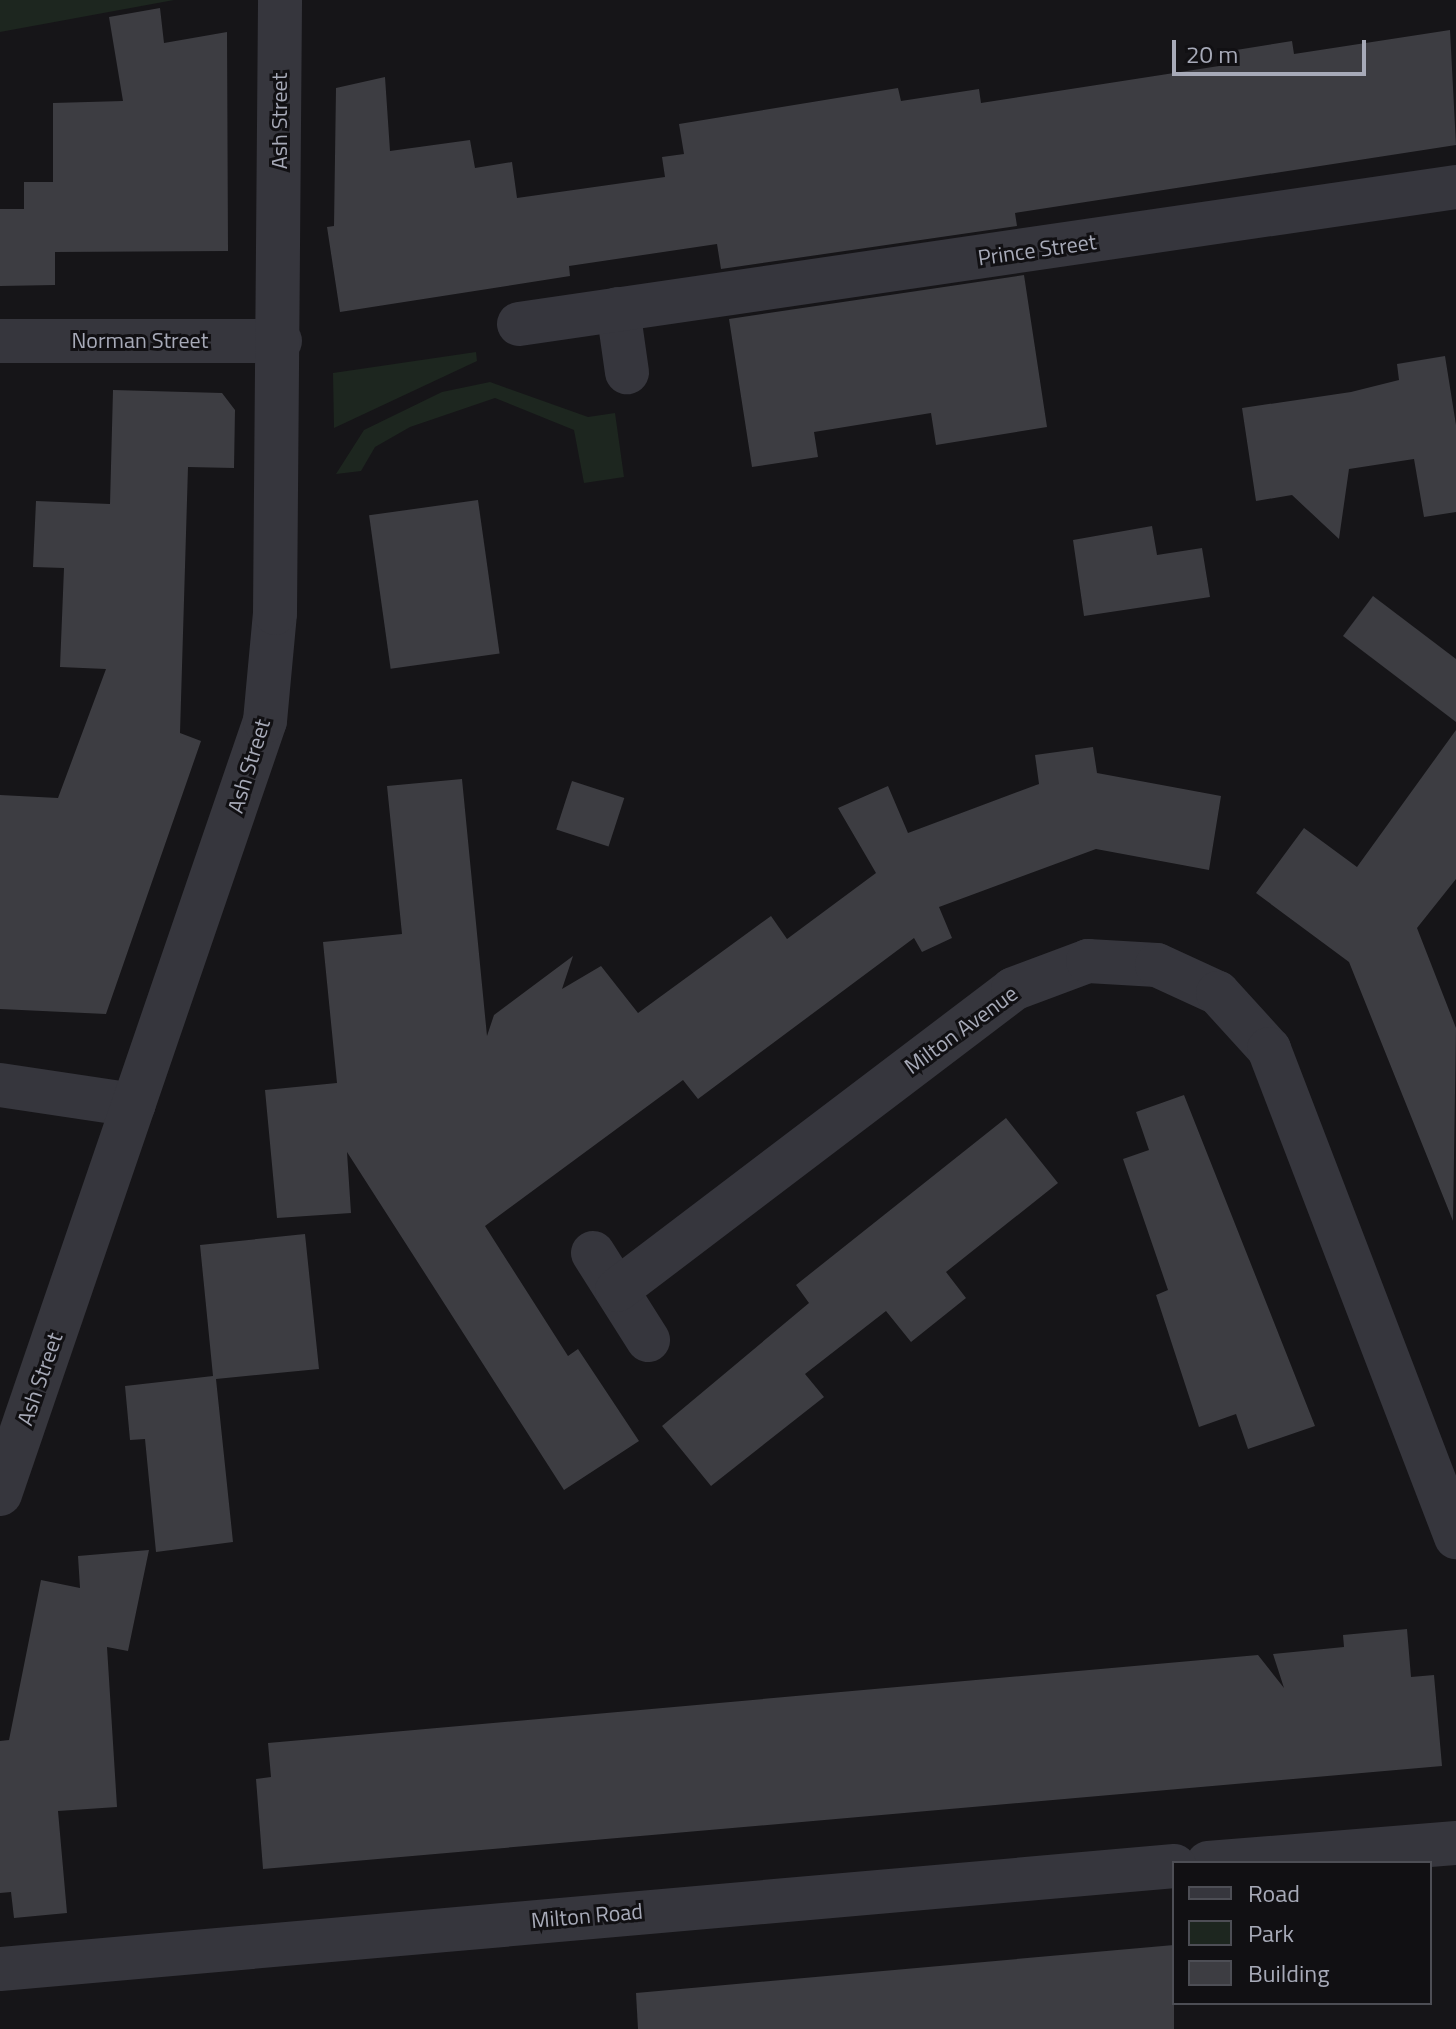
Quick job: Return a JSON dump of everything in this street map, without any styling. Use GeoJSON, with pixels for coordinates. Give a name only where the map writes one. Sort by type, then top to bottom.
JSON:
{"type":"FeatureCollection","features":[{"type":"Feature","properties":{"kind":"street","name":"Ash Street"},"geometry":{"type":"LineString","coordinates":[[0,1494],[265,721],[274,657],[280,341],[280,0]]}},
{"type":"Feature","properties":{"kind":"street","name":"Prince Street"},"geometry":{"type":"LineString","coordinates":[[519,324],[1456,187]]}},
{"type":"Feature","properties":{"kind":"street"},"geometry":{"type":"LineString","coordinates":[[618,309],[627,372]]}},
{"type":"Feature","properties":{"kind":"street","name":"Norman Street"},"geometry":{"type":"LineString","coordinates":[[0,341],[280,341]]}},
{"type":"Feature","properties":{"kind":"street","name":"Milton Avenue"},"geometry":{"type":"LineString","coordinates":[[617,1290],[1013,989],[1088,961],[1157,965],[1218,993],[1269,1049],[1456,1537]]}},
{"type":"Feature","properties":{"kind":"street"},"geometry":{"type":"LineString","coordinates":[[0,1085],[134,1105]]}},
{"type":"Feature","properties":{"kind":"street"},"geometry":{"type":"LineString","coordinates":[[593,1253],[648,1340]]}},
{"type":"Feature","properties":{"kind":"street"},"geometry":{"type":"LineString","coordinates":[[1233,1861],[1456,1843]]}},
{"type":"Feature","properties":{"kind":"street","name":"Milton Road"},"geometry":{"type":"LineString","coordinates":[[0,1969],[1172,1866]]}},
{"type":"Feature","properties":{"kind":"green space"},"geometry":{"type":"Polygon","coordinates":[[[0,0],[174,0],[0,32],[0,0]]]}},
{"type":"Feature","properties":{"kind":"green space"},"geometry":{"type":"Polygon","coordinates":[[[476,352],[477,361],[334,428],[333,373],[476,352]]]}},
{"type":"Feature","properties":{"kind":"green space"},"geometry":{"type":"Polygon","coordinates":[[[490,382],[588,417],[615,413],[624,477],[584,483],[574,430],[495,398],[410,427],[375,447],[361,471],[336,474],[364,430],[442,392],[490,382]]]}},
{"type":"Feature","properties":{"kind":"building"},"geometry":{"type":"Polygon","coordinates":[[[160,8],[164,43],[227,32],[228,251],[55,252],[55,285],[0,286],[0,209],[24,209],[24,182],[53,182],[53,103],[123,101],[109,17],[160,8]]]}},
{"type":"Feature","properties":{"kind":"building"},"geometry":{"type":"Polygon","coordinates":[[[1450,30],[1456,145],[1015,213],[1017,226],[721,269],[717,244],[569,266],[570,276],[340,312],[327,227],[334,226],[336,88],[385,77],[390,151],[470,140],[475,168],[512,162],[517,198],[665,177],[662,157],[684,154],[679,124],[898,88],[901,101],[979,89],[981,103],[1232,64],[1230,51],[1292,41],[1294,54],[1450,30]]]}},
{"type":"Feature","properties":{"kind":"building"},"geometry":{"type":"Polygon","coordinates":[[[1024,275],[1047,427],[936,445],[931,413],[814,432],[818,457],[752,467],[729,319],[1024,275]]]}},
{"type":"Feature","properties":{"kind":"building"},"geometry":{"type":"Polygon","coordinates":[[[1445,356],[1456,425],[1456,512],[1424,517],[1414,459],[1349,469],[1339,539],[1292,495],[1256,501],[1242,408],[1351,392],[1399,380],[1397,364],[1445,356]]]}},
{"type":"Feature","properties":{"kind":"building"},"geometry":{"type":"Polygon","coordinates":[[[113,390],[222,393],[235,410],[234,468],[188,467],[180,733],[201,741],[106,1014],[0,1009],[0,795],[58,798],[106,669],[60,667],[64,568],[33,567],[36,501],[110,504],[113,390]]]}},
{"type":"Feature","properties":{"kind":"building"},"geometry":{"type":"Polygon","coordinates":[[[478,500],[500,653],[391,669],[369,515],[478,500]]]}},
{"type":"Feature","properties":{"kind":"building"},"geometry":{"type":"Polygon","coordinates":[[[1152,526],[1157,555],[1202,548],[1210,597],[1084,616],[1073,540],[1152,526]]]}},
{"type":"Feature","properties":{"kind":"building"},"geometry":{"type":"Polygon","coordinates":[[[1373,596],[1456,659],[1456,722],[1343,636],[1373,596]]]}},
{"type":"Feature","properties":{"kind":"building"},"geometry":{"type":"Polygon","coordinates":[[[1456,730],[1456,879],[1417,928],[1456,1028],[1453,1221],[1349,962],[1256,893],[1304,828],[1357,867],[1456,730]]]}},
{"type":"Feature","properties":{"kind":"building"},"geometry":{"type":"Polygon","coordinates":[[[1093,747],[1097,773],[1221,796],[1209,870],[1096,849],[939,907],[952,938],[922,952],[914,938],[698,1099],[683,1080],[485,1226],[568,1356],[578,1349],[639,1441],[564,1490],[347,1152],[351,1213],[277,1218],[265,1090],[337,1083],[323,942],[402,934],[387,786],[462,779],[487,1036],[494,1015],[573,956],[562,989],[601,966],[638,1013],[771,916],[787,939],[876,873],[838,808],[888,786],[908,833],[1039,784],[1035,755],[1093,747]]]}},
{"type":"Feature","properties":{"kind":"building"},"geometry":{"type":"Polygon","coordinates":[[[572,781],[624,798],[609,846],[556,830],[572,781]]]}},
{"type":"Feature","properties":{"kind":"building"},"geometry":{"type":"Polygon","coordinates":[[[1184,1095],[1315,1426],[1248,1449],[1236,1414],[1199,1427],[1156,1295],[1168,1290],[1123,1159],[1149,1150],[1136,1112],[1184,1095]]]}},
{"type":"Feature","properties":{"kind":"building"},"geometry":{"type":"Polygon","coordinates":[[[1006,1118],[1058,1183],[946,1272],[966,1298],[911,1342],[886,1311],[805,1374],[824,1397],[711,1486],[662,1426],[809,1303],[796,1285],[1006,1118]]]}},
{"type":"Feature","properties":{"kind":"building"},"geometry":{"type":"Polygon","coordinates":[[[305,1234],[319,1369],[216,1379],[233,1542],[156,1552],[145,1439],[130,1440],[125,1386],[213,1376],[200,1245],[305,1234]]]}},
{"type":"Feature","properties":{"kind":"building"},"geometry":{"type":"Polygon","coordinates":[[[149,1550],[128,1651],[107,1647],[117,1807],[58,1811],[67,1913],[14,1918],[11,1892],[0,1893],[0,1741],[9,1740],[41,1580],[80,1588],[78,1556],[149,1550]]]}},
{"type":"Feature","properties":{"kind":"building"},"geometry":{"type":"Polygon","coordinates":[[[1407,1629],[1411,1677],[1434,1675],[1442,1766],[263,1869],[256,1779],[271,1777],[268,1743],[1258,1655],[1284,1688],[1273,1654],[1344,1647],[1343,1635],[1407,1629]]]}},
{"type":"Feature","properties":{"kind":"building"},"geometry":{"type":"Polygon","coordinates":[[[1172,1945],[1174,2029],[638,2029],[636,1993],[1172,1945]]]}}]}
